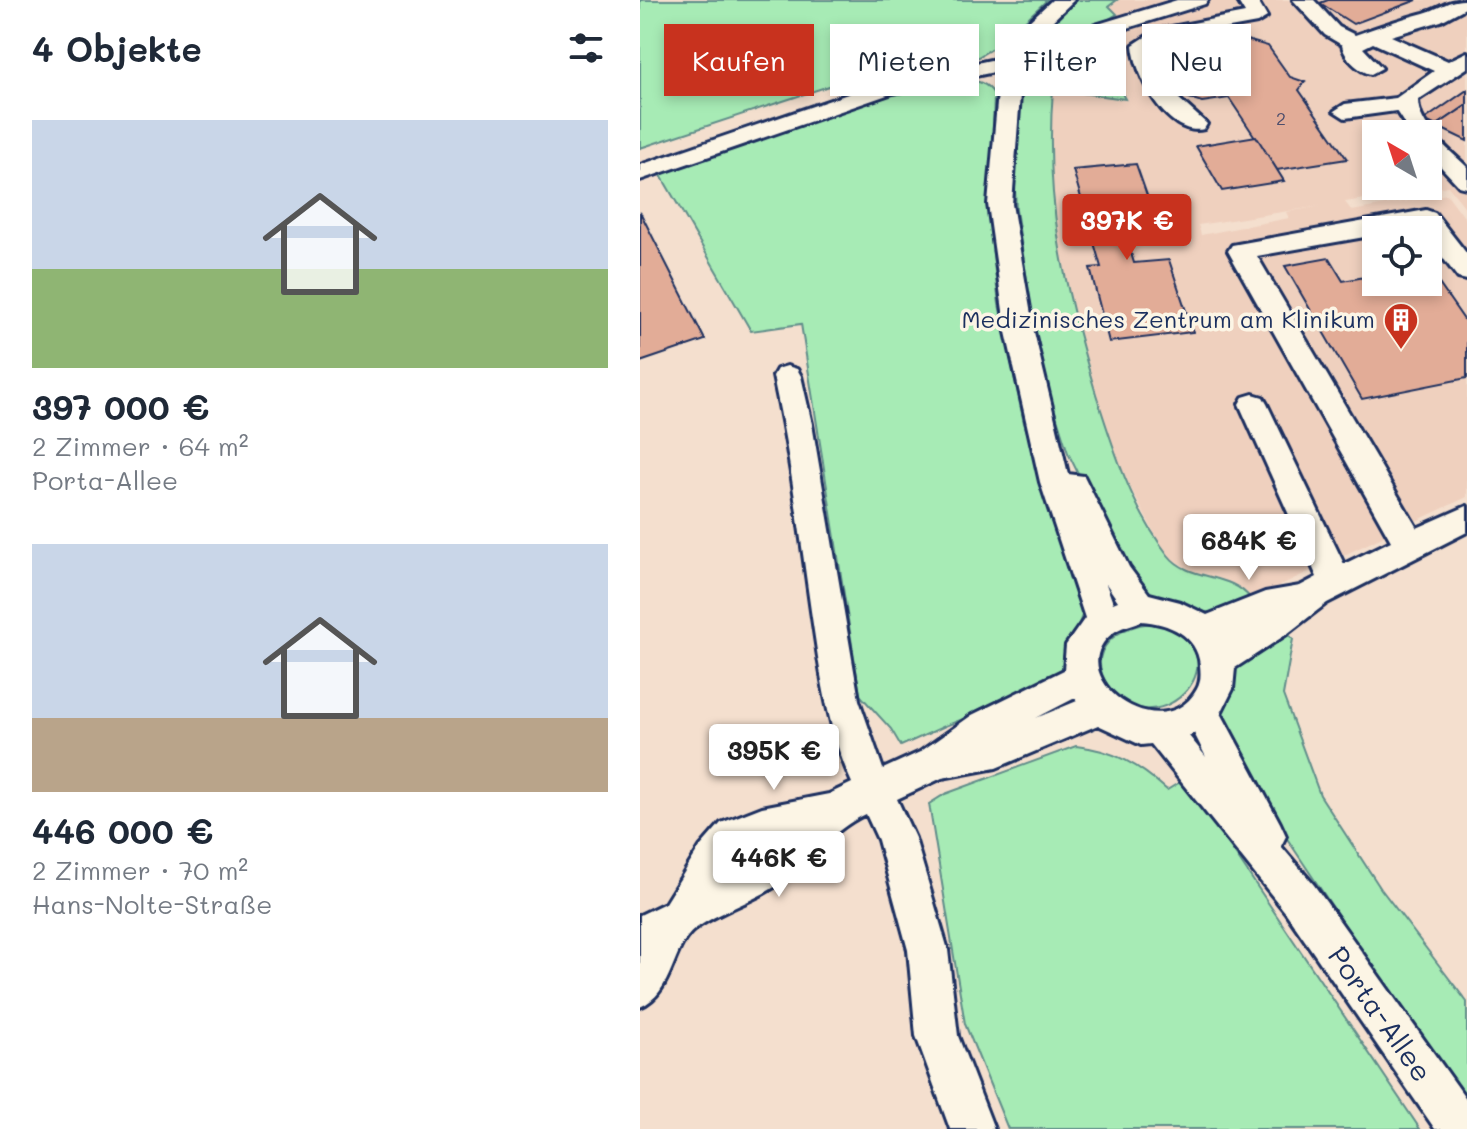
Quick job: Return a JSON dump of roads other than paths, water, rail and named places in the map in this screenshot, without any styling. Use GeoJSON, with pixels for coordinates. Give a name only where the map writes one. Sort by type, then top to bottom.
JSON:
{"type":"FeatureCollection","features":[{"type":"Feature","properties":{"kind":"street"},"geometry":{"type":"LineString","coordinates":[[1038,24],[1064,0]]}},
{"type":"Feature","properties":{"kind":"street"},"geometry":{"type":"LineString","coordinates":[[1119,24],[1198,0]]}},
{"type":"Feature","properties":{"kind":"street"},"geometry":{"type":"LineString","coordinates":[[1196,124],[1169,108],[1143,65],[1143,45],[1163,34],[1257,17],[1247,0]]}},
{"type":"Feature","properties":{"kind":"street"},"geometry":{"type":"LineString","coordinates":[[1303,0],[1332,31],[1353,43],[1409,22],[1434,17],[1464,0]]}},
{"type":"Feature","properties":{"kind":"street"},"geometry":{"type":"LineString","coordinates":[[1375,36],[1458,64]]}},
{"type":"Feature","properties":{"kind":"street"},"geometry":{"type":"LineString","coordinates":[[1353,43],[1352,49],[1371,68]]}},
{"type":"Feature","properties":{"kind":"street"},"geometry":{"type":"LineString","coordinates":[[1412,120],[1407,113],[1407,98],[1458,64]]}},
{"type":"Feature","properties":{"kind":"street"},"geometry":{"type":"LineString","coordinates":[[640,173],[888,88],[995,66]]}},
{"type":"Feature","properties":{"kind":"street"},"geometry":{"type":"LineString","coordinates":[[1009,96],[1000,204],[1020,332],[1059,497],[1102,620]]}},
{"type":"Feature","properties":{"kind":"street"},"geometry":{"type":"LineString","coordinates":[[1345,111],[1407,103]]}},
{"type":"Feature","properties":{"kind":"street"},"geometry":{"type":"LineString","coordinates":[[1442,155],[1467,181]]}},
{"type":"Feature","properties":{"kind":"street"},"geometry":{"type":"LineString","coordinates":[[1410,545],[1241,251],[1426,218],[1467,272]]}},
{"type":"Feature","properties":{"kind":"street"},"geometry":{"type":"LineString","coordinates":[[787,376],[798,424],[842,700],[860,761],[896,838],[928,950],[937,1036],[972,1129]]}},
{"type":"Feature","properties":{"kind":"street"},"geometry":{"type":"LineString","coordinates":[[1253,404],[1325,588]]}},
{"type":"Feature","properties":{"kind":"street"},"geometry":{"type":"LineString","coordinates":[[1045,432],[1118,576],[1140,607]]}},
{"type":"Feature","properties":{"kind":"street"},"geometry":{"type":"LineString","coordinates":[[1211,645],[1275,624],[1325,588],[1467,518]]}},
{"type":"Feature","properties":{"kind":"street"},"geometry":{"type":"LineString","coordinates":[[1140,607],[1174,612],[1211,645],[1218,678],[1213,696],[1201,711],[1175,725],[1160,728],[1128,723],[1090,693],[1080,661],[1083,646],[1102,620],[1119,611],[1140,607]]}},
{"type":"Feature","properties":{"kind":"street"},"geometry":{"type":"LineString","coordinates":[[640,986],[714,860],[734,836],[762,825],[832,811],[933,764],[996,751],[1090,693]]}},
{"type":"Feature","properties":{"kind":"street","name":"Porta-Allee"},"geometry":{"type":"LineString","coordinates":[[1201,711],[1300,899]]}},
{"type":"Feature","properties":{"kind":"street","name":"Porta-Allee"},"geometry":{"type":"LineString","coordinates":[[1160,728],[1300,899],[1461,1129]]}},
{"type":"Feature","properties":{"kind":"street"},"geometry":{"type":"LineString","coordinates":[[640,936],[742,885],[772,866],[832,811]]}},
{"type":"Feature","properties":{"kind":"place","name":"Medizinisches Zentrum am Klinikum"},"geometry":{"type":"Point","coordinates":[1401,351]}}]}
